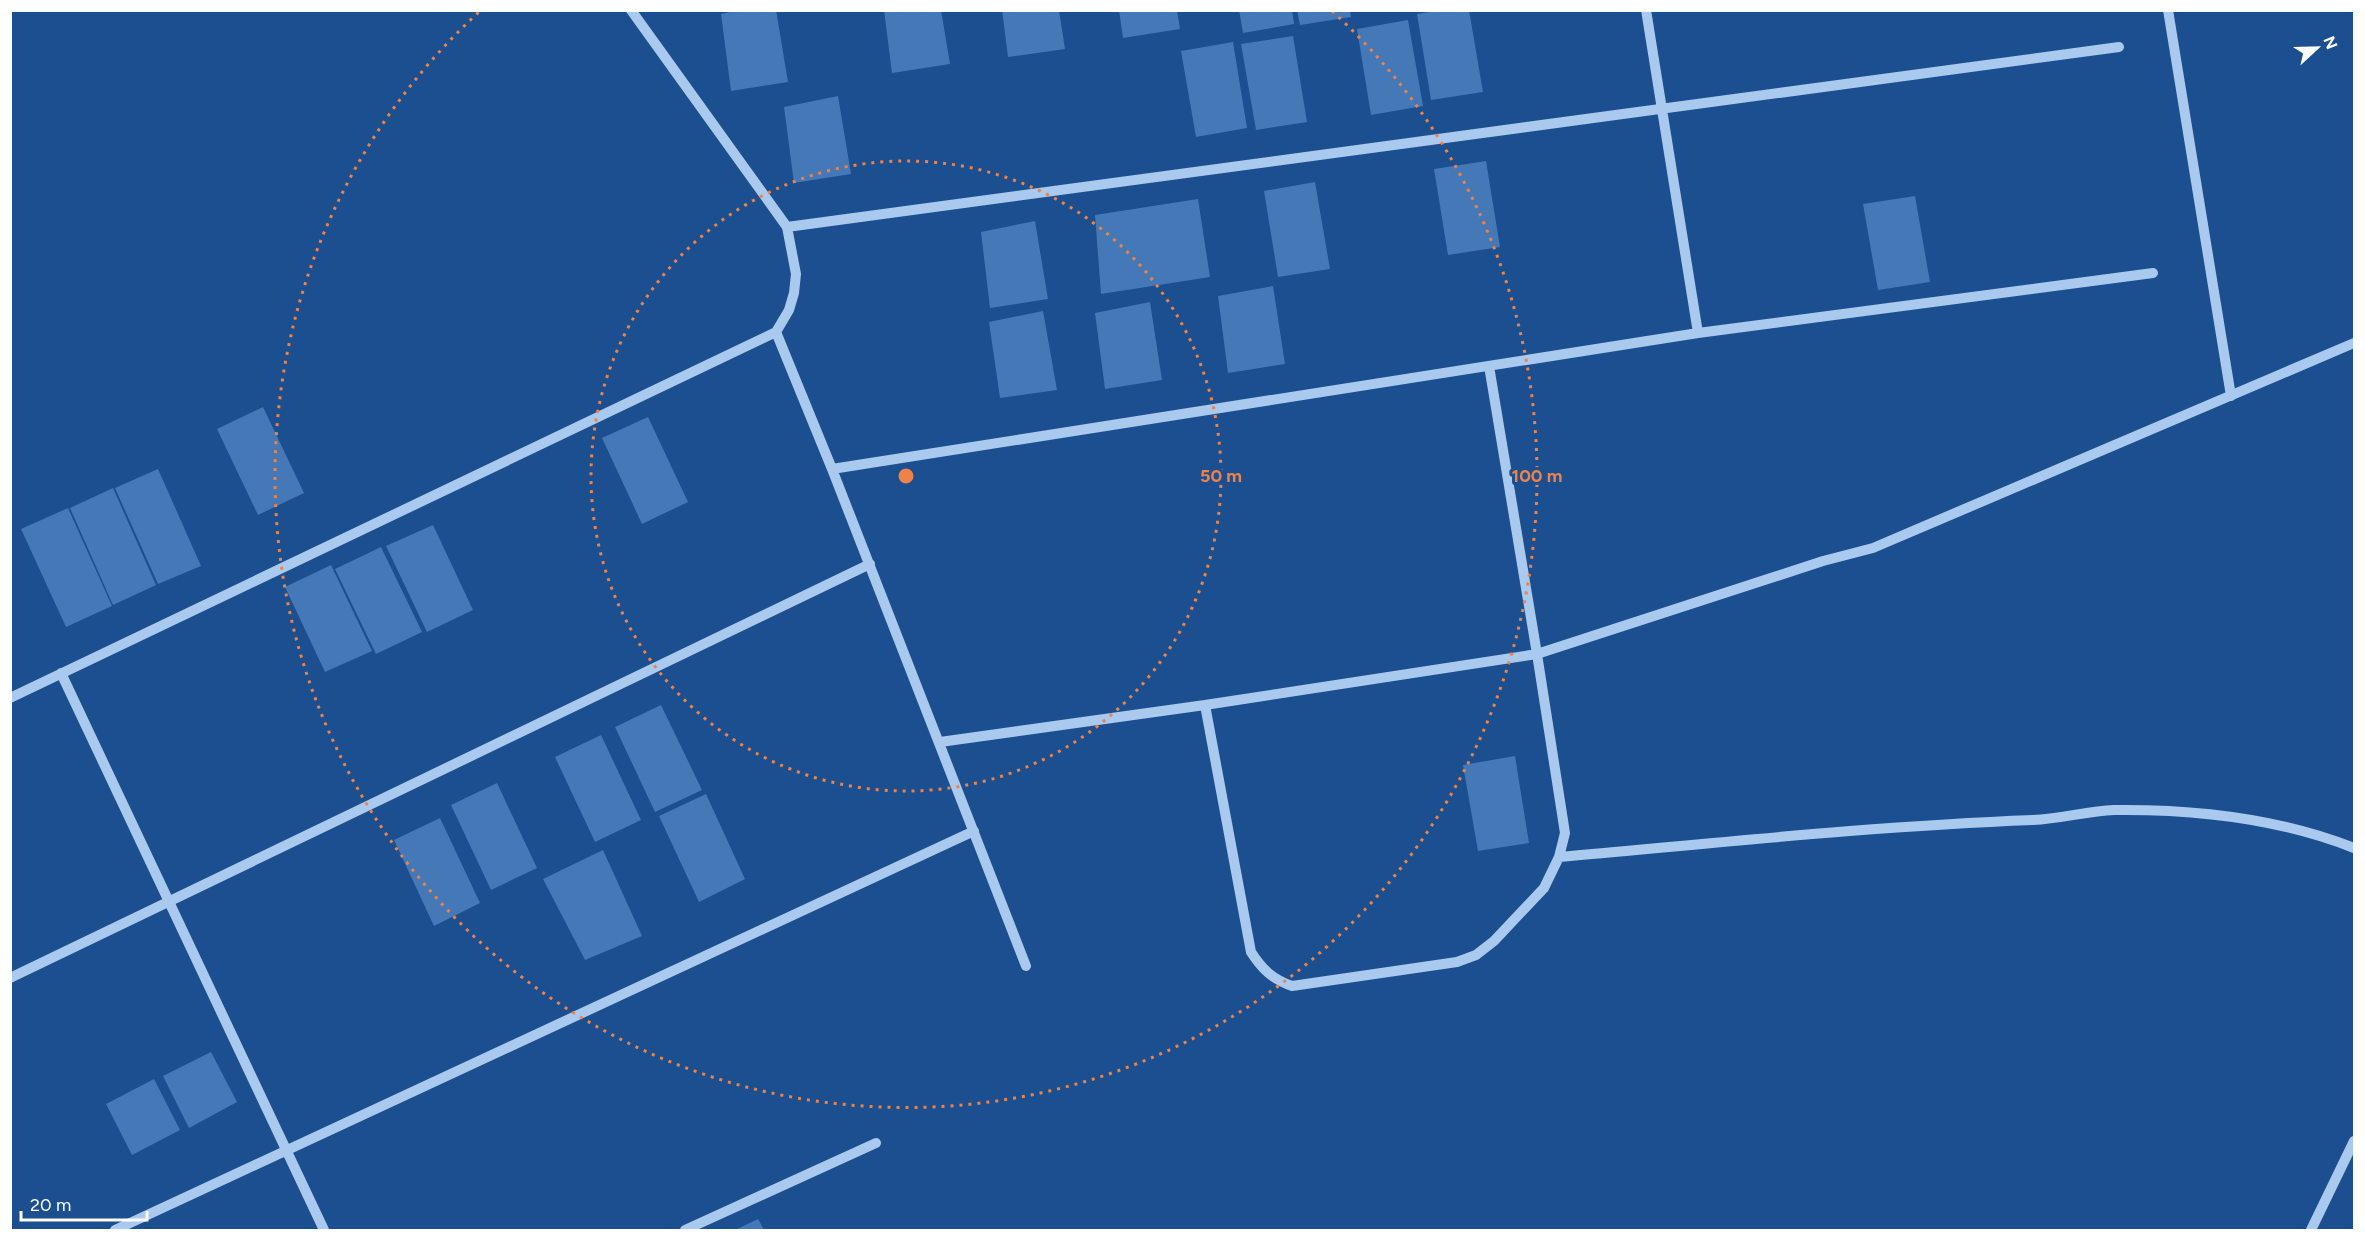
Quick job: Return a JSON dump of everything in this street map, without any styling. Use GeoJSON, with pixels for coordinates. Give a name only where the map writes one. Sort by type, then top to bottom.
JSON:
{"type":"FeatureCollection","features":[{"type":"Feature","properties":{"kind":"street"},"geometry":{"type":"LineString","coordinates":[[10,698],[776,332],[789,310],[796,274],[787,227],[631,10]]}},
{"type":"Feature","properties":{"kind":"street"},"geometry":{"type":"LineString","coordinates":[[1646,10],[1698,333]]}},
{"type":"Feature","properties":{"kind":"street"},"geometry":{"type":"LineString","coordinates":[[2168,10],[2231,396]]}},
{"type":"Feature","properties":{"kind":"street"},"geometry":{"type":"LineString","coordinates":[[787,227],[2119,47]]}},
{"type":"Feature","properties":{"kind":"street"},"geometry":{"type":"LineString","coordinates":[[832,469],[1698,333],[2153,273]]}},
{"type":"Feature","properties":{"kind":"street"},"geometry":{"type":"LineString","coordinates":[[776,332],[870,564],[1026,966]]}},
{"type":"Feature","properties":{"kind":"street"},"geometry":{"type":"LineString","coordinates":[[940,742],[1205,705],[1537,654],[1823,561],[1873,548],[2355,343]]}},
{"type":"Feature","properties":{"kind":"street"},"geometry":{"type":"LineString","coordinates":[[1205,705],[1251,952],[1262,969],[1278,981],[1292,986],[1457,962],[1476,955],[1494,941],[1544,888],[1559,857],[1565,833],[1489,366]]}},
{"type":"Feature","properties":{"kind":"street"},"geometry":{"type":"LineString","coordinates":[[10,978],[870,564]]}},
{"type":"Feature","properties":{"kind":"street"},"geometry":{"type":"LineString","coordinates":[[61,674],[324,1230]]}},
{"type":"Feature","properties":{"kind":"street"},"geometry":{"type":"LineString","coordinates":[[1559,857],[1953,823],[2039,820],[2112,810],[2186,812],[2253,819],[2316,833],[2355,848]]}},
{"type":"Feature","properties":{"kind":"street"},"geometry":{"type":"LineString","coordinates":[[115,1230],[974,831]]}},
{"type":"Feature","properties":{"kind":"street"},"geometry":{"type":"LineString","coordinates":[[2311,1230],[2355,1141]]}},
{"type":"Feature","properties":{"kind":"street"},"geometry":{"type":"LineString","coordinates":[[685,1230],[876,1143]]}},
{"type":"Feature","properties":{"kind":"building"},"geometry":{"type":"Polygon","coordinates":[[[739,10],[776,10],[788,82],[731,91],[721,14],[739,10]]]}},
{"type":"Feature","properties":{"kind":"building"},"geometry":{"type":"Polygon","coordinates":[[[884,10],[941,10],[950,64],[892,73],[884,10]]]}},
{"type":"Feature","properties":{"kind":"building"},"geometry":{"type":"Polygon","coordinates":[[[1002,10],[1059,10],[1065,49],[1008,57],[1002,10]]]}},
{"type":"Feature","properties":{"kind":"building"},"geometry":{"type":"Polygon","coordinates":[[[1119,10],[1177,10],[1180,29],[1123,38],[1119,10]]]}},
{"type":"Feature","properties":{"kind":"building"},"geometry":{"type":"Polygon","coordinates":[[[1239,10],[1292,10],[1294,24],[1243,33],[1239,10]]]}},
{"type":"Feature","properties":{"kind":"building"},"geometry":{"type":"Polygon","coordinates":[[[1297,10],[1350,10],[1351,17],[1300,25],[1297,10]]]}},
{"type":"Feature","properties":{"kind":"building"},"geometry":{"type":"Polygon","coordinates":[[[1441,10],[1469,10],[1483,92],[1431,100],[1417,14],[1441,10]]]}},
{"type":"Feature","properties":{"kind":"building"},"geometry":{"type":"Polygon","coordinates":[[[1408,20],[1423,106],[1371,115],[1357,29],[1408,20]]]}},
{"type":"Feature","properties":{"kind":"building"},"geometry":{"type":"Polygon","coordinates":[[[1293,36],[1307,122],[1256,130],[1241,44],[1293,36]]]}},
{"type":"Feature","properties":{"kind":"building"},"geometry":{"type":"Polygon","coordinates":[[[1233,42],[1247,128],[1196,137],[1181,51],[1233,42]]]}},
{"type":"Feature","properties":{"kind":"building"},"geometry":{"type":"Polygon","coordinates":[[[838,96],[851,174],[794,183],[784,107],[838,96]]]}},
{"type":"Feature","properties":{"kind":"building"},"geometry":{"type":"Polygon","coordinates":[[[1486,161],[1500,247],[1448,255],[1434,169],[1486,161]]]}},
{"type":"Feature","properties":{"kind":"building"},"geometry":{"type":"Polygon","coordinates":[[[1315,182],[1330,269],[1278,277],[1264,191],[1315,182]]]}},
{"type":"Feature","properties":{"kind":"building"},"geometry":{"type":"Polygon","coordinates":[[[1915,196],[1930,282],[1878,290],[1863,204],[1915,196]]]}},
{"type":"Feature","properties":{"kind":"building"},"geometry":{"type":"Polygon","coordinates":[[[1198,199],[1210,277],[1101,294],[1095,215],[1198,199]]]}},
{"type":"Feature","properties":{"kind":"building"},"geometry":{"type":"Polygon","coordinates":[[[1035,221],[1048,299],[990,308],[981,232],[1035,221]]]}},
{"type":"Feature","properties":{"kind":"building"},"geometry":{"type":"Polygon","coordinates":[[[1273,286],[1285,364],[1228,373],[1218,296],[1273,286]]]}},
{"type":"Feature","properties":{"kind":"building"},"geometry":{"type":"Polygon","coordinates":[[[1150,302],[1162,380],[1105,389],[1095,313],[1150,302]]]}},
{"type":"Feature","properties":{"kind":"building"},"geometry":{"type":"Polygon","coordinates":[[[1043,311],[1057,390],[1000,398],[989,322],[1043,311]]]}},
{"type":"Feature","properties":{"kind":"building"},"geometry":{"type":"Polygon","coordinates":[[[263,407],[304,493],[258,515],[217,429],[263,407]]]}},
{"type":"Feature","properties":{"kind":"building"},"geometry":{"type":"Polygon","coordinates":[[[648,417],[688,502],[642,524],[602,438],[648,417]]]}},
{"type":"Feature","properties":{"kind":"building"},"geometry":{"type":"Polygon","coordinates":[[[158,469],[201,566],[158,584],[115,488],[158,469]]]}},
{"type":"Feature","properties":{"kind":"building"},"geometry":{"type":"Polygon","coordinates":[[[113,488],[156,585],[113,605],[70,508],[113,488]]]}},
{"type":"Feature","properties":{"kind":"building"},"geometry":{"type":"Polygon","coordinates":[[[68,508],[112,606],[66,627],[21,529],[68,508]]]}},
{"type":"Feature","properties":{"kind":"building"},"geometry":{"type":"Polygon","coordinates":[[[433,525],[473,610],[427,632],[386,546],[433,525]]]}},
{"type":"Feature","properties":{"kind":"building"},"geometry":{"type":"Polygon","coordinates":[[[381,547],[422,632],[376,654],[335,569],[381,547]]]}},
{"type":"Feature","properties":{"kind":"building"},"geometry":{"type":"Polygon","coordinates":[[[331,565],[372,651],[325,672],[285,587],[331,565]]]}},
{"type":"Feature","properties":{"kind":"building"},"geometry":{"type":"Polygon","coordinates":[[[661,705],[702,790],[655,812],[615,727],[661,705]]]}},
{"type":"Feature","properties":{"kind":"building"},"geometry":{"type":"Polygon","coordinates":[[[601,735],[641,820],[595,842],[555,757],[601,735]]]}},
{"type":"Feature","properties":{"kind":"building"},"geometry":{"type":"Polygon","coordinates":[[[1515,756],[1529,843],[1478,851],[1463,765],[1515,756]]]}},
{"type":"Feature","properties":{"kind":"building"},"geometry":{"type":"Polygon","coordinates":[[[497,783],[537,868],[491,890],[451,805],[497,783]]]}},
{"type":"Feature","properties":{"kind":"building"},"geometry":{"type":"Polygon","coordinates":[[[706,794],[745,879],[699,902],[659,816],[706,794]]]}},
{"type":"Feature","properties":{"kind":"building"},"geometry":{"type":"Polygon","coordinates":[[[440,818],[480,903],[434,926],[394,840],[440,818]]]}},
{"type":"Feature","properties":{"kind":"building"},"geometry":{"type":"Polygon","coordinates":[[[603,850],[642,936],[585,960],[543,879],[603,850]]]}},
{"type":"Feature","properties":{"kind":"building"},"geometry":{"type":"Polygon","coordinates":[[[211,1052],[237,1102],[189,1128],[163,1076],[211,1052]]]}},
{"type":"Feature","properties":{"kind":"building"},"geometry":{"type":"Polygon","coordinates":[[[154,1079],[180,1130],[132,1155],[106,1104],[154,1079]]]}},
{"type":"Feature","properties":{"kind":"building"},"geometry":{"type":"Polygon","coordinates":[[[758,1219],[764,1230],[735,1230],[758,1219]]]}}]}
